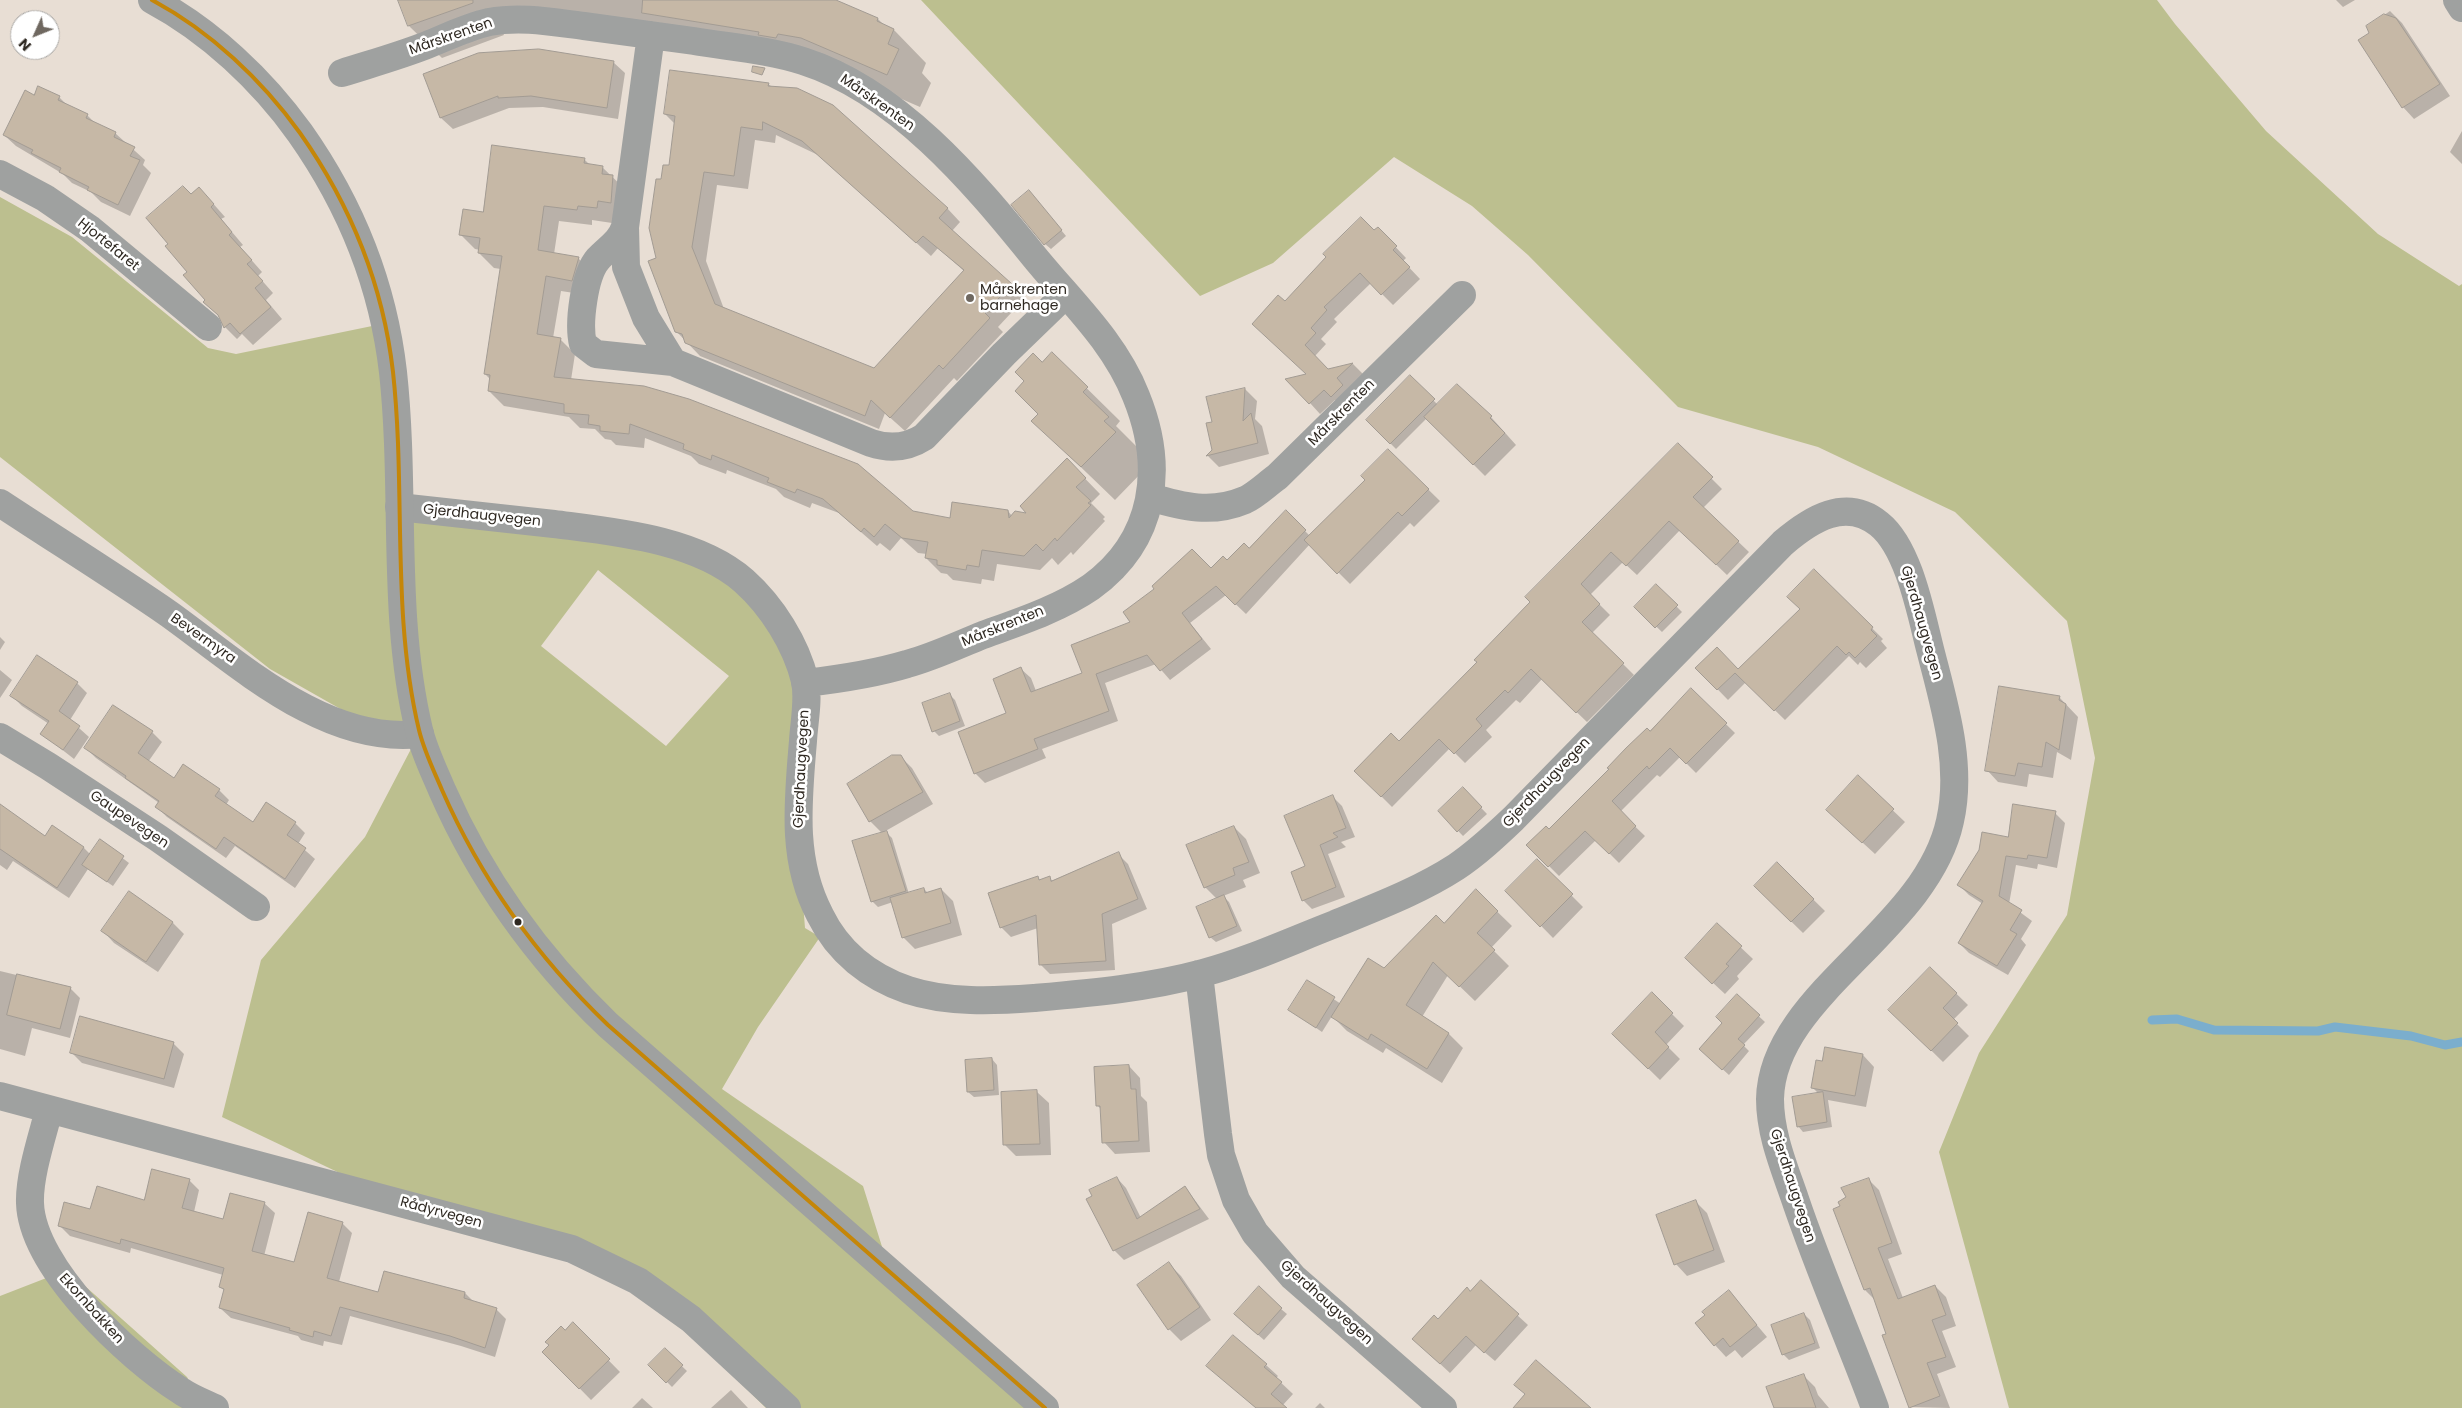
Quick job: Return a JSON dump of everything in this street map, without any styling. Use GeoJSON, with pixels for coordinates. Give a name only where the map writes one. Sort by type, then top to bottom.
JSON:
{"type":"FeatureCollection","features":[{"type":"Feature","properties":{"kind":"street"},"geometry":{"type":"LineString","coordinates":[[152,0],[167,8],[224,50],[279,104],[325,169],[354,226],[367,260],[382,312],[392,370],[403,611],[408,678],[420,734],[449,806],[468,846],[486,876],[528,937],[581,999],[1045,1408]]}},
{"type":"Feature","properties":{"kind":"street"},"geometry":{"type":"LineString","coordinates":[[2457,0],[2462,8]]}},
{"type":"Feature","properties":{"kind":"street","name":"Mårskrenten"},"geometry":{"type":"LineString","coordinates":[[342,73],[425,46],[466,29],[508,20],[528,19],[651,35],[804,61],[835,74],[870,94],[904,118],[982,196],[1065,295],[1094,325],[1118,359],[1136,396],[1147,429],[1153,462],[1150,498],[1143,523],[1128,549],[1109,572],[1088,589],[1039,614],[910,664],[859,676],[806,683]]}},
{"type":"Feature","properties":{"kind":"street"},"geometry":{"type":"LineString","coordinates":[[651,35],[626,227],[626,267],[646,318],[673,362]]}},
{"type":"Feature","properties":{"kind":"street","name":"Hjortefaret"},"geometry":{"type":"LineString","coordinates":[[0,174],[45,198],[90,229],[208,327]]}},
{"type":"Feature","properties":{"kind":"street"},"geometry":{"type":"LineString","coordinates":[[626,227],[619,240],[598,259],[591,270],[582,320],[583,344],[596,354],[673,362],[871,443],[896,448],[917,442],[924,437],[1004,354],[1065,295]]}},
{"type":"Feature","properties":{"kind":"street","name":"Mårskrenten"},"geometry":{"type":"LineString","coordinates":[[1150,498],[1185,508],[1213,509],[1246,500],[1277,477],[1462,295]]}},
{"type":"Feature","properties":{"kind":"street","name":"Bevermyra"},"geometry":{"type":"LineString","coordinates":[[0,504],[168,614],[270,686],[309,709],[361,731],[400,736],[420,734]]}},
{"type":"Feature","properties":{"kind":"street","name":"Gjerdhaugvegen"},"geometry":{"type":"LineString","coordinates":[[399,508],[461,512],[608,531],[696,552],[727,569],[758,594],[787,636],[806,683],[797,820],[799,847],[810,893],[819,913],[829,932],[855,962],[872,974],[909,990],[965,999],[1011,999],[1077,994],[1143,986],[1199,974],[1237,963],[1424,885],[1456,866],[1486,844],[1513,819],[1783,543],[1805,524],[1825,515],[1848,511],[1864,515],[1878,523],[1895,544],[1905,565],[1924,624],[1947,714],[1954,771],[1950,821],[1930,873],[1914,896],[1798,1023],[1778,1058],[1770,1099],[1773,1130],[1781,1160],[1805,1229],[1875,1408]]}},
{"type":"Feature","properties":{"kind":"street","name":"Gaupevegen"},"geometry":{"type":"LineString","coordinates":[[0,737],[126,818],[256,908]]}},
{"type":"Feature","properties":{"kind":"street","name":"Gjerdhaugvegen"},"geometry":{"type":"LineString","coordinates":[[1199,974],[1221,1155],[1236,1200],[1254,1233],[1282,1266],[1443,1408]]}},
{"type":"Feature","properties":{"kind":"street"},"geometry":{"type":"LineString","coordinates":[[0,1096],[49,1110]]}},
{"type":"Feature","properties":{"kind":"street","name":"Ekornbakken"},"geometry":{"type":"LineString","coordinates":[[49,1110],[38,1152],[30,1204],[38,1236],[53,1266],[89,1311],[136,1358],[182,1392],[215,1408]]}},
{"type":"Feature","properties":{"kind":"street","name":"Rådyrvegen"},"geometry":{"type":"LineString","coordinates":[[49,1110],[572,1248],[638,1281],[691,1319],[787,1408]]}},
{"type":"Feature","properties":{"kind":"green space"},"geometry":{"type":"Polygon","coordinates":[[[921,0],[2157,0],[2175,24],[2266,131],[2378,234],[2459,286],[2462,284],[2462,1408],[2009,1408],[1939,1152],[1979,1053],[2067,915],[2095,758],[2067,621],[1955,512],[1818,447],[1678,407],[1528,255],[1472,206],[1394,157],[1273,263],[1200,296],[921,0]]]}},
{"type":"Feature","properties":{"kind":"green space"},"geometry":{"type":"Polygon","coordinates":[[[0,197],[72,237],[208,348],[236,354],[377,325],[414,499],[714,557],[793,623],[795,803],[805,928],[820,937],[758,1027],[722,1089],[863,1186],[884,1253],[1034,1408],[766,1408],[617,1262],[348,1177],[222,1117],[261,960],[365,837],[411,749],[270,669],[0,457],[0,197]],[[598,570],[541,646],[666,746],[729,676],[598,570]]]}},
{"type":"Feature","properties":{"kind":"green space"},"geometry":{"type":"Polygon","coordinates":[[[67,1270],[187,1377],[203,1408],[0,1408],[0,1296],[67,1270]]]}},
{"type":"Feature","properties":{"kind":"building"},"geometry":{"type":"Polygon","coordinates":[[[398,0],[473,0],[473,3],[408,26],[398,0]]]}},
{"type":"Feature","properties":{"kind":"building"},"geometry":{"type":"Polygon","coordinates":[[[643,0],[836,0],[878,18],[877,21],[894,29],[888,44],[899,49],[887,75],[801,38],[778,34],[776,38],[758,35],[759,32],[642,13],[643,0]]]}},
{"type":"Feature","properties":{"kind":"building"},"geometry":{"type":"Polygon","coordinates":[[[2384,14],[2396,18],[2440,84],[2402,108],[2358,40],[2369,33],[2366,26],[2384,14]]]}},
{"type":"Feature","properties":{"kind":"building"},"geometry":{"type":"Polygon","coordinates":[[[539,49],[614,61],[607,108],[531,96],[498,98],[498,96],[440,118],[423,74],[478,53],[539,49]]]}},
{"type":"Feature","properties":{"kind":"building"},"geometry":{"type":"Polygon","coordinates":[[[753,66],[765,68],[762,75],[752,72],[753,66]]]}},
{"type":"Feature","properties":{"kind":"building"},"geometry":{"type":"Polygon","coordinates":[[[670,70],[769,83],[768,86],[797,88],[833,105],[948,208],[939,218],[1012,284],[985,313],[990,318],[943,369],[939,365],[890,418],[871,400],[865,416],[685,343],[682,334],[675,332],[648,261],[656,258],[649,228],[656,179],[661,179],[663,165],[669,165],[675,116],[664,114],[670,70]],[[763,122],[762,130],[741,127],[734,176],[704,172],[692,247],[715,304],[874,368],[964,270],[923,236],[916,243],[802,141],[763,122]]]}},
{"type":"Feature","properties":{"kind":"building"},"geometry":{"type":"Polygon","coordinates":[[[38,86],[60,96],[58,100],[88,114],[86,118],[116,132],[114,137],[135,147],[130,156],[140,160],[118,205],[87,190],[89,187],[59,172],[61,168],[31,153],[33,150],[3,135],[25,90],[34,95],[38,86]]]}},
{"type":"Feature","properties":{"kind":"building"},"geometry":{"type":"Polygon","coordinates":[[[492,145],[585,158],[584,163],[603,166],[602,174],[613,175],[611,203],[598,201],[597,208],[578,206],[577,210],[544,206],[538,250],[579,257],[572,281],[546,276],[537,334],[561,338],[554,377],[644,386],[689,399],[858,464],[913,511],[950,518],[952,502],[1008,510],[1009,518],[1015,511],[1026,513],[1020,506],[1067,458],[1086,478],[1076,487],[1091,501],[1088,503],[1091,505],[1057,541],[1055,538],[1043,551],[1036,544],[1024,556],[982,550],[979,567],[967,565],[966,570],[937,565],[937,560],[925,558],[928,542],[902,538],[885,524],[874,537],[864,528],[861,532],[823,499],[797,489],[795,493],[767,482],[769,478],[712,455],[711,460],[683,449],[684,444],[630,424],[629,434],[600,431],[600,426],[588,424],[589,415],[564,413],[564,404],[488,391],[490,375],[484,374],[502,256],[478,253],[480,238],[459,235],[463,209],[483,212],[492,145]]]}},
{"type":"Feature","properties":{"kind":"building"},"geometry":{"type":"Polygon","coordinates":[[[183,186],[191,194],[199,187],[214,204],[211,207],[232,232],[229,235],[252,260],[247,264],[263,281],[255,288],[271,307],[240,334],[230,323],[224,328],[218,315],[203,302],[205,300],[183,275],[187,272],[165,246],[168,244],[146,218],[183,186]]]}},
{"type":"Feature","properties":{"kind":"building"},"geometry":{"type":"Polygon","coordinates":[[[1029,190],[1062,230],[1044,245],[1011,205],[1029,190]]]}},
{"type":"Feature","properties":{"kind":"building"},"geometry":{"type":"Polygon","coordinates":[[[1361,217],[1374,230],[1378,227],[1397,246],[1393,250],[1410,267],[1381,295],[1360,273],[1324,307],[1327,310],[1311,328],[1316,333],[1305,345],[1328,369],[1353,363],[1337,378],[1343,385],[1331,397],[1324,390],[1309,404],[1285,379],[1306,374],[1252,324],[1278,295],[1285,301],[1326,257],[1323,254],[1361,217]]]}},
{"type":"Feature","properties":{"kind":"building"},"geometry":{"type":"Polygon","coordinates":[[[1052,352],[1088,387],[1083,392],[1109,417],[1104,421],[1116,432],[1081,467],[1031,421],[1038,414],[1015,391],[1024,381],[1015,372],[1033,353],[1042,362],[1052,352]]]}},
{"type":"Feature","properties":{"kind":"building"},"geometry":{"type":"Polygon","coordinates":[[[1410,375],[1435,399],[1390,444],[1366,420],[1410,375]]]}},
{"type":"Feature","properties":{"kind":"building"},"geometry":{"type":"Polygon","coordinates":[[[1457,384],[1492,416],[1490,418],[1505,433],[1473,465],[1424,417],[1457,384]]]}},
{"type":"Feature","properties":{"kind":"building"},"geometry":{"type":"Polygon","coordinates":[[[1245,388],[1243,421],[1251,413],[1258,443],[1206,456],[1212,450],[1206,423],[1212,422],[1206,397],[1245,388]]]}},
{"type":"Feature","properties":{"kind":"building"},"geometry":{"type":"Polygon","coordinates":[[[1678,443],[1713,477],[1693,497],[1739,541],[1716,565],[1669,521],[1626,566],[1611,552],[1581,584],[1600,604],[1582,622],[1624,663],[1576,713],[1531,669],[1508,693],[1505,690],[1476,719],[1482,726],[1454,754],[1439,739],[1381,797],[1354,771],[1391,733],[1399,741],[1477,662],[1474,660],[1530,602],[1525,597],[1678,443]]]}},
{"type":"Feature","properties":{"kind":"building"},"geometry":{"type":"Polygon","coordinates":[[[1388,449],[1429,489],[1402,516],[1398,512],[1337,574],[1304,540],[1365,480],[1361,476],[1388,449]]]}},
{"type":"Feature","properties":{"kind":"building"},"geometry":{"type":"Polygon","coordinates":[[[1286,510],[1306,530],[1235,605],[1216,586],[1182,613],[1202,639],[1160,671],[1147,655],[1096,674],[1109,711],[1034,739],[1038,749],[974,774],[958,732],[1006,713],[993,679],[1021,667],[1031,692],[1082,673],[1071,645],[1130,622],[1123,612],[1154,589],[1152,586],[1192,549],[1211,568],[1223,556],[1227,560],[1244,543],[1249,548],[1286,510]]]}},
{"type":"Feature","properties":{"kind":"building"},"geometry":{"type":"Polygon","coordinates":[[[1814,569],[1873,627],[1871,630],[1877,636],[1855,658],[1849,652],[1846,655],[1837,646],[1774,711],[1735,673],[1717,690],[1695,668],[1717,647],[1738,669],[1800,609],[1787,597],[1814,569]]]}},
{"type":"Feature","properties":{"kind":"building"},"geometry":{"type":"Polygon","coordinates":[[[1656,584],[1678,605],[1655,628],[1634,607],[1656,584]]]}},
{"type":"Feature","properties":{"kind":"building"},"geometry":{"type":"Polygon","coordinates":[[[37,655],[78,682],[59,711],[80,726],[63,750],[40,734],[49,721],[10,696],[37,655]]]}},
{"type":"Feature","properties":{"kind":"building"},"geometry":{"type":"Polygon","coordinates":[[[1999,686],[2060,696],[2059,700],[2066,704],[2059,750],[2046,742],[2042,767],[2018,763],[2015,776],[1985,771],[1999,686]]]}},
{"type":"Feature","properties":{"kind":"building"},"geometry":{"type":"Polygon","coordinates":[[[1691,688],[1727,723],[1686,764],[1670,748],[1649,769],[1647,766],[1612,801],[1636,826],[1609,854],[1585,831],[1548,867],[1526,845],[1546,826],[1549,829],[1609,769],[1607,768],[1626,748],[1647,728],[1650,731],[1691,688]]]}},
{"type":"Feature","properties":{"kind":"building"},"geometry":{"type":"Polygon","coordinates":[[[950,693],[960,721],[932,732],[922,703],[950,693]]]}},
{"type":"Feature","properties":{"kind":"building"},"geometry":{"type":"Polygon","coordinates":[[[113,705],[153,731],[138,753],[174,778],[183,764],[220,789],[215,796],[253,822],[266,802],[296,822],[287,835],[306,848],[285,879],[224,837],[216,849],[155,807],[159,801],[84,748],[113,705]]]}},
{"type":"Feature","properties":{"kind":"building"},"geometry":{"type":"Polygon","coordinates":[[[892,755],[901,755],[923,792],[869,822],[847,784],[892,755]]]}},
{"type":"Feature","properties":{"kind":"building"},"geometry":{"type":"Polygon","coordinates":[[[1858,775],[1894,809],[1862,843],[1826,810],[1858,775]]]}},
{"type":"Feature","properties":{"kind":"building"},"geometry":{"type":"Polygon","coordinates":[[[1463,787],[1482,807],[1457,832],[1438,811],[1463,787]]]}},
{"type":"Feature","properties":{"kind":"building"},"geometry":{"type":"Polygon","coordinates":[[[1333,795],[1346,828],[1333,833],[1338,837],[1320,845],[1336,887],[1302,901],[1291,872],[1305,866],[1284,816],[1333,795]]]}},
{"type":"Feature","properties":{"kind":"building"},"geometry":{"type":"Polygon","coordinates":[[[0,804],[45,836],[52,825],[84,847],[57,888],[0,849],[0,804]]]}},
{"type":"Feature","properties":{"kind":"building"},"geometry":{"type":"Polygon","coordinates":[[[2013,804],[2056,811],[2047,858],[2028,855],[2027,859],[2006,856],[1999,896],[2022,910],[2010,930],[2017,934],[1997,966],[1958,943],[1983,901],[1957,885],[1979,850],[1982,832],[2008,837],[2013,804]]]}},
{"type":"Feature","properties":{"kind":"building"},"geometry":{"type":"Polygon","coordinates":[[[1234,826],[1249,862],[1233,868],[1235,875],[1204,888],[1186,845],[1234,826]]]}},
{"type":"Feature","properties":{"kind":"building"},"geometry":{"type":"Polygon","coordinates":[[[887,831],[906,891],[871,902],[852,841],[887,831]]]}},
{"type":"Feature","properties":{"kind":"building"},"geometry":{"type":"Polygon","coordinates":[[[100,839],[124,856],[107,882],[82,865],[100,839]]]}},
{"type":"Feature","properties":{"kind":"building"},"geometry":{"type":"Polygon","coordinates":[[[1119,852],[1138,899],[1102,914],[1106,961],[1039,965],[1036,915],[1000,928],[988,893],[1038,876],[1039,880],[1050,876],[1051,881],[1119,852]]]}},
{"type":"Feature","properties":{"kind":"building"},"geometry":{"type":"Polygon","coordinates":[[[1537,859],[1573,894],[1540,927],[1505,891],[1537,859]]]}},
{"type":"Feature","properties":{"kind":"building"},"geometry":{"type":"Polygon","coordinates":[[[1777,862],[1814,899],[1791,922],[1754,886],[1777,862]]]}},
{"type":"Feature","properties":{"kind":"building"},"geometry":{"type":"Polygon","coordinates":[[[924,888],[925,893],[941,888],[951,923],[902,938],[890,898],[924,888]]]}},
{"type":"Feature","properties":{"kind":"building"},"geometry":{"type":"Polygon","coordinates":[[[1476,889],[1498,911],[1477,933],[1495,950],[1459,987],[1433,962],[1406,1005],[1449,1033],[1427,1069],[1371,1034],[1368,1040],[1331,1017],[1368,958],[1384,968],[1436,915],[1444,923],[1476,889]]]}},
{"type":"Feature","properties":{"kind":"building"},"geometry":{"type":"Polygon","coordinates":[[[129,891],[173,922],[146,962],[101,931],[129,891]]]}},
{"type":"Feature","properties":{"kind":"building"},"geometry":{"type":"Polygon","coordinates":[[[1224,895],[1237,926],[1209,938],[1196,907],[1224,895]]]}},
{"type":"Feature","properties":{"kind":"building"},"geometry":{"type":"Polygon","coordinates":[[[1717,923],[1742,946],[1726,964],[1729,966],[1712,984],[1685,958],[1717,923]]]}},
{"type":"Feature","properties":{"kind":"building"},"geometry":{"type":"Polygon","coordinates":[[[1930,967],[1957,993],[1943,1008],[1958,1023],[1931,1051],[1888,1010],[1930,967]]]}},
{"type":"Feature","properties":{"kind":"building"},"geometry":{"type":"Polygon","coordinates":[[[17,974],[71,987],[60,1029],[7,1015],[17,974]]]}},
{"type":"Feature","properties":{"kind":"building"},"geometry":{"type":"Polygon","coordinates":[[[1307,980],[1335,997],[1316,1028],[1288,1010],[1307,980]]]}},
{"type":"Feature","properties":{"kind":"building"},"geometry":{"type":"Polygon","coordinates":[[[1652,992],[1673,1013],[1655,1032],[1669,1047],[1648,1069],[1612,1034],[1652,992]]]}},
{"type":"Feature","properties":{"kind":"building"},"geometry":{"type":"Polygon","coordinates":[[[1737,994],[1760,1015],[1738,1039],[1745,1045],[1722,1070],[1699,1049],[1722,1023],[1716,1017],[1737,994]]]}},
{"type":"Feature","properties":{"kind":"building"},"geometry":{"type":"Polygon","coordinates":[[[80,1016],[174,1042],[164,1079],[70,1053],[80,1016]]]}},
{"type":"Feature","properties":{"kind":"building"},"geometry":{"type":"Polygon","coordinates":[[[1825,1047],[1863,1054],[1855,1096],[1811,1088],[1816,1060],[1822,1061],[1825,1047]]]}},
{"type":"Feature","properties":{"kind":"building"},"geometry":{"type":"Polygon","coordinates":[[[992,1058],[994,1090],[967,1092],[965,1060],[992,1058]]]}},
{"type":"Feature","properties":{"kind":"building"},"geometry":{"type":"Polygon","coordinates":[[[1129,1065],[1131,1089],[1136,1089],[1139,1141],[1102,1143],[1100,1106],[1096,1106],[1094,1067],[1129,1065]]]}},
{"type":"Feature","properties":{"kind":"building"},"geometry":{"type":"Polygon","coordinates":[[[1037,1090],[1040,1144],[1003,1145],[1001,1092],[1037,1090]]]}},
{"type":"Feature","properties":{"kind":"building"},"geometry":{"type":"Polygon","coordinates":[[[1823,1092],[1827,1122],[1797,1127],[1792,1097],[1823,1092]]]}},
{"type":"Feature","properties":{"kind":"building"},"geometry":{"type":"Polygon","coordinates":[[[152,1169],[190,1179],[182,1208],[223,1219],[230,1193],[265,1202],[252,1251],[294,1262],[308,1212],[343,1222],[327,1278],[378,1292],[384,1271],[465,1292],[464,1298],[497,1308],[485,1348],[450,1336],[340,1307],[331,1336],[314,1331],[313,1337],[289,1330],[290,1328],[219,1308],[224,1289],[219,1287],[224,1268],[121,1239],[120,1244],[58,1226],[64,1202],[90,1209],[97,1186],[144,1200],[152,1169]]]}},
{"type":"Feature","properties":{"kind":"building"},"geometry":{"type":"Polygon","coordinates":[[[1117,1177],[1137,1219],[1185,1186],[1200,1209],[1113,1251],[1086,1199],[1092,1196],[1089,1190],[1117,1177]]]}},
{"type":"Feature","properties":{"kind":"building"},"geometry":{"type":"Polygon","coordinates":[[[1869,1178],[1892,1243],[1878,1248],[1898,1299],[1935,1285],[1946,1315],[1932,1320],[1946,1357],[1927,1363],[1940,1396],[1909,1408],[1882,1335],[1886,1334],[1870,1288],[1864,1290],[1833,1209],[1840,1206],[1838,1202],[1846,1197],[1841,1188],[1869,1178]]]}},
{"type":"Feature","properties":{"kind":"building"},"geometry":{"type":"Polygon","coordinates":[[[1696,1200],[1714,1250],[1674,1265],[1656,1215],[1696,1200]]]}},
{"type":"Feature","properties":{"kind":"building"},"geometry":{"type":"Polygon","coordinates":[[[1169,1262],[1200,1307],[1168,1330],[1137,1285],[1169,1262]]]}},
{"type":"Feature","properties":{"kind":"building"},"geometry":{"type":"Polygon","coordinates":[[[1481,1280],[1519,1314],[1484,1353],[1466,1336],[1440,1364],[1412,1339],[1434,1315],[1438,1319],[1467,1287],[1470,1291],[1481,1280]]]}},
{"type":"Feature","properties":{"kind":"building"},"geometry":{"type":"Polygon","coordinates":[[[1259,1286],[1282,1308],[1258,1335],[1234,1314],[1259,1286]]]}},
{"type":"Feature","properties":{"kind":"building"},"geometry":{"type":"Polygon","coordinates":[[[1729,1290],[1757,1325],[1730,1347],[1723,1338],[1714,1346],[1695,1323],[1705,1315],[1702,1312],[1729,1290]]]}},
{"type":"Feature","properties":{"kind":"building"},"geometry":{"type":"Polygon","coordinates":[[[1804,1313],[1815,1343],[1782,1355],[1771,1325],[1804,1313]]]}},
{"type":"Feature","properties":{"kind":"building"},"geometry":{"type":"Polygon","coordinates":[[[573,1322],[610,1359],[579,1389],[542,1352],[549,1345],[545,1342],[561,1326],[565,1330],[573,1322]]]}},
{"type":"Feature","properties":{"kind":"building"},"geometry":{"type":"Polygon","coordinates":[[[1233,1335],[1267,1364],[1264,1367],[1282,1382],[1271,1394],[1287,1408],[1256,1408],[1206,1366],[1233,1335]]]}},
{"type":"Feature","properties":{"kind":"building"},"geometry":{"type":"Polygon","coordinates":[[[665,1348],[683,1365],[666,1383],[648,1365],[665,1348]]]}},
{"type":"Feature","properties":{"kind":"building"},"geometry":{"type":"Polygon","coordinates":[[[1536,1360],[1591,1408],[1513,1408],[1525,1394],[1514,1385],[1536,1360]]]}},
{"type":"Feature","properties":{"kind":"building"},"geometry":{"type":"Polygon","coordinates":[[[1804,1374],[1816,1408],[1774,1408],[1766,1387],[1804,1374]]]}},
{"type":"Feature","properties":{"kind":"waterway"},"geometry":{"type":"LineString","coordinates":[[2152,1020],[2177,1019],[2214,1030],[2318,1031],[2335,1027],[2411,1036],[2445,1045],[2462,1042]]}},
{"type":"Feature","properties":{"kind":"transit line"},"geometry":{"type":"LineString","coordinates":[[152,0],[194,26],[234,58],[269,94],[300,133],[318,160],[349,217],[362,246],[381,308],[393,372],[397,417],[400,552],[405,641],[410,686],[419,730],[429,761],[457,823],[493,886],[513,916],[558,973],[608,1025],[1045,1408]]}},
{"type":"Feature","properties":{"kind":"place","name":"Mårskrenten barnehage"},"geometry":{"type":"Point","coordinates":[970,298]}}]}
